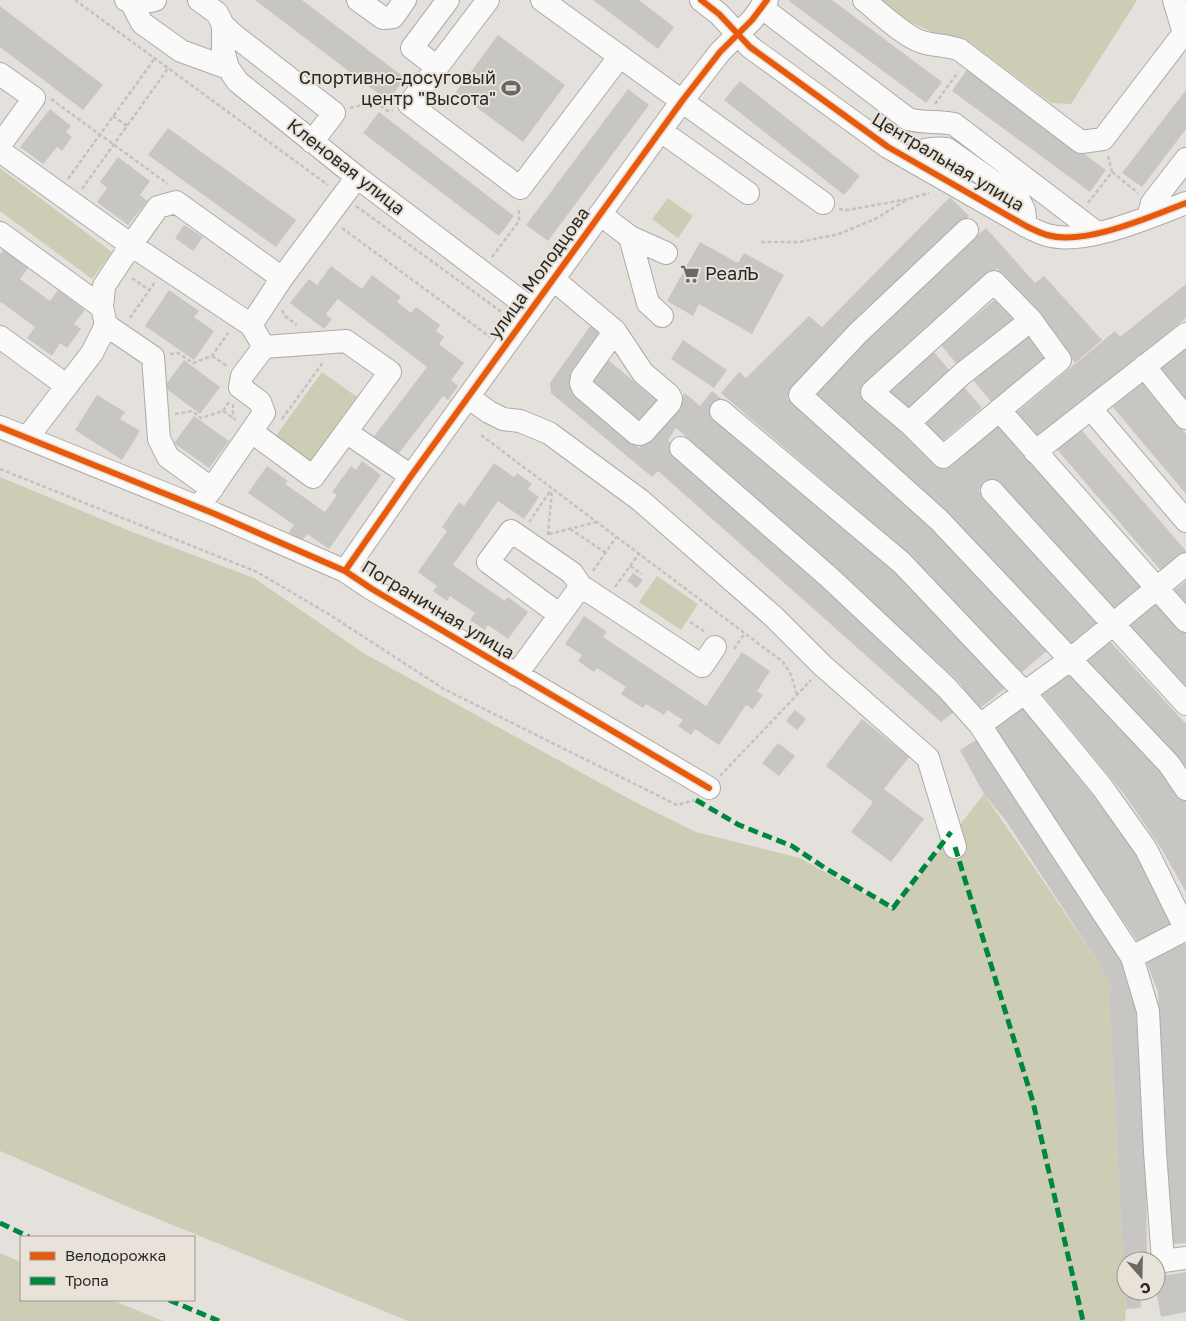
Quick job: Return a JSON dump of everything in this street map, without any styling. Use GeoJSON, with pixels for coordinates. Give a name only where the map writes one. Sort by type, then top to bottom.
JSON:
{"type":"FeatureCollection","features":[{"type":"Feature","properties":{"kind":"street"},"geometry":{"type":"LineString","coordinates":[[128,1],[145,2],[155,0]]}},
{"type":"Feature","properties":{"kind":"street"},"geometry":{"type":"LineString","coordinates":[[358,0],[384,18],[393,17],[405,0]]}},
{"type":"Feature","properties":{"kind":"street"},"geometry":{"type":"LineString","coordinates":[[437,67],[412,48],[448,0]]}},
{"type":"Feature","properties":{"kind":"street"},"geometry":{"type":"LineString","coordinates":[[488,0],[409,104],[520,188],[620,56]]}},
{"type":"Feature","properties":{"kind":"street"},"geometry":{"type":"LineString","coordinates":[[542,0],[823,204]]}},
{"type":"Feature","properties":{"kind":"street","name":"Центральная улица"},"geometry":{"type":"LineString","coordinates":[[701,0],[719,14],[750,47],[888,148],[1026,226],[1046,235],[1068,238],[1087,237],[1150,210],[1186,203]]}},
{"type":"Feature","properties":{"kind":"street"},"geometry":{"type":"LineString","coordinates":[[864,0],[912,38],[923,42],[951,46],[960,50],[1080,142],[1103,138],[1184,33],[1174,0]]}},
{"type":"Feature","properties":{"kind":"street"},"geometry":{"type":"LineString","coordinates":[[128,1],[142,23],[181,51],[228,68]]}},
{"type":"Feature","properties":{"kind":"street"},"geometry":{"type":"LineString","coordinates":[[204,1],[217,13],[224,25],[235,36],[334,112],[312,142]]}},
{"type":"Feature","properties":{"kind":"street"},"geometry":{"type":"LineString","coordinates":[[764,4],[908,119],[920,122],[940,120],[954,124],[1098,233]]}},
{"type":"Feature","properties":{"kind":"street","name":"улица Молодцова"},"geometry":{"type":"LineString","coordinates":[[345,571],[411,476],[682,101],[720,52],[752,20],[764,4]]}},
{"type":"Feature","properties":{"kind":"street","name":"Кленовая улица"},"geometry":{"type":"LineString","coordinates":[[224,25],[223,48],[228,68],[238,82],[312,142],[481,271],[526,317]]}},
{"type":"Feature","properties":{"kind":"street"},"geometry":{"type":"LineString","coordinates":[[0,74],[34,98],[0,145]]}},
{"type":"Feature","properties":{"kind":"street"},"geometry":{"type":"LineString","coordinates":[[660,131],[748,193]]}},
{"type":"Feature","properties":{"kind":"street"},"geometry":{"type":"LineString","coordinates":[[0,151],[130,245],[245,321],[264,347]]}},
{"type":"Feature","properties":{"kind":"street"},"geometry":{"type":"LineString","coordinates":[[1150,210],[1186,159]]}},
{"type":"Feature","properties":{"kind":"street"},"geometry":{"type":"LineString","coordinates":[[245,321],[279,283],[357,177]]}},
{"type":"Feature","properties":{"kind":"street"},"geometry":{"type":"LineString","coordinates":[[27,438],[92,353],[109,322],[104,286],[130,245],[158,207],[176,202],[279,283]]}},
{"type":"Feature","properties":{"kind":"street"},"geometry":{"type":"LineString","coordinates":[[600,214],[630,237],[666,253]]}},
{"type":"Feature","properties":{"kind":"street"},"geometry":{"type":"LineString","coordinates":[[967,230],[857,334],[800,395],[939,520],[1169,764],[1186,789]]}},
{"type":"Feature","properties":{"kind":"street"},"geometry":{"type":"LineString","coordinates":[[0,233],[153,357],[159,439],[168,457],[212,489]]}},
{"type":"Feature","properties":{"kind":"street"},"geometry":{"type":"LineString","coordinates":[[630,237],[648,303],[662,316]]}},
{"type":"Feature","properties":{"kind":"street"},"geometry":{"type":"LineString","coordinates":[[553,279],[615,331]]}},
{"type":"Feature","properties":{"kind":"street"},"geometry":{"type":"LineString","coordinates":[[994,282],[1031,320],[1060,360],[999,410],[943,457],[909,423],[872,392],[994,282]]}},
{"type":"Feature","properties":{"kind":"street"},"geometry":{"type":"LineString","coordinates":[[909,423],[962,374],[1031,320]]}},
{"type":"Feature","properties":{"kind":"street"},"geometry":{"type":"LineString","coordinates":[[1035,452],[1186,334]]}},
{"type":"Feature","properties":{"kind":"street"},"geometry":{"type":"LineString","coordinates":[[0,338],[67,386]]}},
{"type":"Feature","properties":{"kind":"street"},"geometry":{"type":"LineString","coordinates":[[199,507],[264,413],[260,402],[240,387],[242,376],[264,347],[346,341],[390,372],[313,477],[252,432]]}},
{"type":"Feature","properties":{"kind":"street"},"geometry":{"type":"LineString","coordinates":[[1144,366],[1186,418]]}},
{"type":"Feature","properties":{"kind":"street"},"geometry":{"type":"LineString","coordinates":[[468,397],[488,412],[503,419],[520,421],[550,433],[640,500],[774,617],[823,666],[928,758],[955,847]]}},
{"type":"Feature","properties":{"kind":"street"},"geometry":{"type":"LineString","coordinates":[[1090,409],[1186,521]]}},
{"type":"Feature","properties":{"kind":"street"},"geometry":{"type":"LineString","coordinates":[[721,410],[902,563],[1024,692],[1102,787],[1146,849],[1186,929],[1132,956]]}},
{"type":"Feature","properties":{"kind":"street"},"geometry":{"type":"LineString","coordinates":[[999,410],[1186,621]]}},
{"type":"Feature","properties":{"kind":"street","name":"Пограничная улица"},"geometry":{"type":"LineString","coordinates":[[0,427],[199,507],[345,571],[516,675],[709,788]]}},
{"type":"Feature","properties":{"kind":"street"},"geometry":{"type":"LineString","coordinates":[[346,432],[411,476]]}},
{"type":"Feature","properties":{"kind":"street"},"geometry":{"type":"LineString","coordinates":[[682,448],[830,578],[947,688],[980,725],[1132,956],[1148,1011],[1163,1261],[1186,1258]]}},
{"type":"Feature","properties":{"kind":"street"},"geometry":{"type":"LineString","coordinates":[[992,490],[1186,704]]}},
{"type":"Feature","properties":{"kind":"street"},"geometry":{"type":"LineString","coordinates":[[560,614],[488,562],[511,531],[572,572],[581,586],[702,666],[724,649]]}},
{"type":"Feature","properties":{"kind":"street"},"geometry":{"type":"LineString","coordinates":[[980,725],[1070,659],[1186,564]]}},
{"type":"Feature","properties":{"kind":"street"},"geometry":{"type":"LineString","coordinates":[[516,675],[581,586]]}},
{"type":"Feature","properties":{"kind":"path"},"geometry":{"type":"LineString","coordinates":[[75,0],[342,195],[526,317]]}},
{"type":"Feature","properties":{"kind":"path"},"geometry":{"type":"LineString","coordinates":[[920,122],[970,57]]}},
{"type":"Feature","properties":{"kind":"path"},"geometry":{"type":"LineString","coordinates":[[64,199],[100,135],[155,58]]}},
{"type":"Feature","properties":{"kind":"path"},"geometry":{"type":"LineString","coordinates":[[64,199],[114,145],[168,68]]}},
{"type":"Feature","properties":{"kind":"path"},"geometry":{"type":"LineString","coordinates":[[34,98],[46,96],[175,189],[176,202]]}},
{"type":"Feature","properties":{"kind":"path"},"geometry":{"type":"LineString","coordinates":[[334,112],[376,102],[388,111],[409,104]]}},
{"type":"Feature","properties":{"kind":"path"},"geometry":{"type":"LineString","coordinates":[[113,116],[127,126]]}},
{"type":"Feature","properties":{"kind":"path"},"geometry":{"type":"LineString","coordinates":[[1103,138],[1112,172],[1150,210]]}},
{"type":"Feature","properties":{"kind":"path"},"geometry":{"type":"LineString","coordinates":[[1077,218],[1112,172]]}},
{"type":"Feature","properties":{"kind":"path"},"geometry":{"type":"LineString","coordinates":[[481,271],[519,221],[520,188]]}},
{"type":"Feature","properties":{"kind":"path"},"geometry":{"type":"LineString","coordinates":[[823,204],[848,210],[908,199],[936,191]]}},
{"type":"Feature","properties":{"kind":"path"},"geometry":{"type":"LineString","coordinates":[[761,242],[800,242],[839,234],[875,220],[908,199]]}},
{"type":"Feature","properties":{"kind":"path"},"geometry":{"type":"LineString","coordinates":[[327,216],[504,347]]}},
{"type":"Feature","properties":{"kind":"path"},"geometry":{"type":"LineString","coordinates":[[109,322],[165,267]]}},
{"type":"Feature","properties":{"kind":"path"},"geometry":{"type":"LineString","coordinates":[[279,283],[277,302],[285,316],[329,342],[282,419]]}},
{"type":"Feature","properties":{"kind":"path"},"geometry":{"type":"LineString","coordinates":[[153,357],[178,353],[193,363],[212,356],[245,321]]}},
{"type":"Feature","properties":{"kind":"path"},"geometry":{"type":"LineString","coordinates":[[232,397],[234,419]]}},
{"type":"Feature","properties":{"kind":"path"},"geometry":{"type":"LineString","coordinates":[[158,416],[192,411],[201,418],[223,411]]}},
{"type":"Feature","properties":{"kind":"path"},"geometry":{"type":"LineString","coordinates":[[481,435],[783,662],[791,674],[797,695]]}},
{"type":"Feature","properties":{"kind":"path"},"geometry":{"type":"LineString","coordinates":[[0,469],[257,572],[327,613],[444,688],[678,805],[696,800],[709,788],[823,666]]}},
{"type":"Feature","properties":{"kind":"path"},"geometry":{"type":"LineString","coordinates":[[552,489],[548,535],[597,522]]}},
{"type":"Feature","properties":{"kind":"path"},"geometry":{"type":"LineString","coordinates":[[518,536],[552,489]]}},
{"type":"Feature","properties":{"kind":"path"},"geometry":{"type":"LineString","coordinates":[[570,529],[606,553]]}},
{"type":"Feature","properties":{"kind":"path"},"geometry":{"type":"LineString","coordinates":[[601,560],[616,537]]}},
{"type":"Feature","properties":{"kind":"path"},"geometry":{"type":"LineString","coordinates":[[606,602],[638,554]]}},
{"type":"Feature","properties":{"kind":"path"},"geometry":{"type":"LineString","coordinates":[[630,566],[642,574]]}},
{"type":"Feature","properties":{"kind":"path"},"geometry":{"type":"LineString","coordinates":[[724,649],[745,633]]}},
{"type":"Feature","properties":{"kind":"green space"},"geometry":{"type":"Polygon","coordinates":[[[877,0],[1136,0],[1136,2],[1071,104],[1051,103],[971,43],[939,35],[890,13],[877,0]]]}},
{"type":"Feature","properties":{"kind":"green space"},"geometry":{"type":"Polygon","coordinates":[[[0,168],[112,252],[92,279],[0,211],[0,168]]]}},
{"type":"Feature","properties":{"kind":"green space"},"geometry":{"type":"Polygon","coordinates":[[[668,198],[693,216],[678,238],[652,219],[668,198]]]}},
{"type":"Feature","properties":{"kind":"green space"},"geometry":{"type":"Polygon","coordinates":[[[322,372],[357,397],[310,462],[275,437],[322,372]]]}},
{"type":"Feature","properties":{"kind":"green space"},"geometry":{"type":"Polygon","coordinates":[[[0,477],[135,533],[254,578],[365,654],[635,802],[696,832],[800,858],[893,910],[984,794],[1099,963],[1103,974],[1106,974],[1111,988],[1109,999],[1123,1251],[1116,1251],[1116,1301],[1126,1301],[1125,1321],[408,1321],[126,1206],[0,1151],[0,477]]]}},
{"type":"Feature","properties":{"kind":"green space"},"geometry":{"type":"Polygon","coordinates":[[[657,576],[698,604],[681,630],[639,602],[657,576]]]}},
{"type":"Feature","properties":{"kind":"green space"},"geometry":{"type":"Polygon","coordinates":[[[0,1253],[20,1262],[20,1301],[114,1301],[163,1321],[0,1321],[0,1253]]]}},
{"type":"Feature","properties":{"kind":"building"},"geometry":{"type":"Polygon","coordinates":[[[255,0],[302,0],[405,78],[388,101],[255,0]]]}},
{"type":"Feature","properties":{"kind":"building"},"geometry":{"type":"Polygon","coordinates":[[[593,0],[639,0],[674,27],[658,49],[593,0]]]}},
{"type":"Feature","properties":{"kind":"building"},"geometry":{"type":"Polygon","coordinates":[[[790,0],[832,0],[942,82],[926,103],[790,0]]]}},
{"type":"Feature","properties":{"kind":"building"},"geometry":{"type":"Polygon","coordinates":[[[0,6],[103,85],[83,110],[0,47],[0,6]]]}},
{"type":"Feature","properties":{"kind":"building","name":"Спортивно-досуговый центр \"Высота\""},"geometry":{"type":"Polygon","coordinates":[[[498,35],[565,85],[523,142],[456,92],[498,35]]]}},
{"type":"Feature","properties":{"kind":"building"},"geometry":{"type":"Polygon","coordinates":[[[968,68],[1106,170],[1090,192],[952,91],[968,68]]]}},
{"type":"Feature","properties":{"kind":"building"},"geometry":{"type":"Polygon","coordinates":[[[740,81],[860,176],[844,195],[724,100],[740,81]]]}},
{"type":"Feature","properties":{"kind":"building"},"geometry":{"type":"Polygon","coordinates":[[[628,89],[649,105],[548,241],[526,225],[628,89]]]}},
{"type":"Feature","properties":{"kind":"building"},"geometry":{"type":"Polygon","coordinates":[[[1186,90],[1186,129],[1142,187],[1122,173],[1186,90]]]}},
{"type":"Feature","properties":{"kind":"building"},"geometry":{"type":"Polygon","coordinates":[[[50,109],[71,126],[66,132],[72,137],[62,151],[57,147],[43,164],[20,147],[50,109]]]}},
{"type":"Feature","properties":{"kind":"building"},"geometry":{"type":"Polygon","coordinates":[[[379,112],[514,216],[499,236],[363,133],[379,112]]]}},
{"type":"Feature","properties":{"kind":"building"},"geometry":{"type":"Polygon","coordinates":[[[168,128],[296,220],[276,247],[148,155],[168,128]]]}},
{"type":"Feature","properties":{"kind":"building"},"geometry":{"type":"Polygon","coordinates":[[[118,157],[150,181],[140,195],[147,201],[128,225],[97,202],[107,188],[100,182],[118,157]]]}},
{"type":"Feature","properties":{"kind":"building"},"geometry":{"type":"Polygon","coordinates":[[[950,197],[969,216],[787,398],[938,520],[1050,648],[1020,674],[890,538],[721,393],[739,372],[746,378],[809,316],[822,327],[950,197]]]}},
{"type":"Feature","properties":{"kind":"building"},"geometry":{"type":"Polygon","coordinates":[[[184,225],[203,237],[193,251],[175,238],[184,225]]]}},
{"type":"Feature","properties":{"kind":"building"},"geometry":{"type":"Polygon","coordinates":[[[986,228],[1035,283],[1044,276],[1102,340],[1075,363],[997,268],[860,390],[948,467],[998,424],[1142,588],[1116,610],[997,482],[987,482],[978,490],[1100,627],[1073,650],[944,509],[808,393],[893,308],[986,228]]]}},
{"type":"Feature","properties":{"kind":"building"},"geometry":{"type":"Polygon","coordinates":[[[700,242],[738,263],[744,253],[784,275],[752,334],[699,304],[693,316],[667,301],[700,242]]]}},
{"type":"Feature","properties":{"kind":"building"},"geometry":{"type":"Polygon","coordinates":[[[4,249],[29,267],[20,279],[50,301],[58,290],[85,310],[74,324],[81,329],[67,348],[60,343],[52,356],[27,338],[35,327],[1,302],[0,304],[0,254],[4,249]]]}},
{"type":"Feature","properties":{"kind":"building"},"geometry":{"type":"Polygon","coordinates":[[[331,266],[362,289],[372,275],[401,297],[397,302],[411,313],[416,307],[440,325],[436,331],[444,337],[439,344],[464,363],[451,380],[458,386],[448,400],[443,396],[396,457],[372,439],[427,367],[338,299],[326,314],[332,319],[324,329],[290,303],[309,279],[317,285],[331,266]]]}},
{"type":"Feature","properties":{"kind":"building"},"geometry":{"type":"Polygon","coordinates":[[[1186,284],[1186,318],[1033,442],[1012,416],[1115,331],[1120,337],[1186,284]]]}},
{"type":"Feature","properties":{"kind":"building"},"geometry":{"type":"Polygon","coordinates":[[[169,290],[199,311],[194,317],[214,331],[194,360],[145,326],[169,290]]]}},
{"type":"Feature","properties":{"kind":"building"},"geometry":{"type":"Polygon","coordinates":[[[998,297],[1018,321],[960,368],[941,345],[998,297]]]}},
{"type":"Feature","properties":{"kind":"building"},"geometry":{"type":"Polygon","coordinates":[[[593,322],[606,330],[569,382],[574,392],[639,448],[685,393],[700,406],[712,391],[878,553],[1008,686],[978,710],[960,683],[800,537],[676,428],[668,440],[676,452],[797,558],[955,711],[941,722],[658,471],[652,477],[551,393],[550,383],[593,322]]]}},
{"type":"Feature","properties":{"kind":"building"},"geometry":{"type":"Polygon","coordinates":[[[1030,332],[1049,356],[992,403],[973,380],[1030,332]]]}},
{"type":"Feature","properties":{"kind":"building"},"geometry":{"type":"Polygon","coordinates":[[[1186,337],[1186,399],[1155,363],[1186,337]]]}},
{"type":"Feature","properties":{"kind":"building"},"geometry":{"type":"Polygon","coordinates":[[[683,340],[727,370],[714,388],[671,359],[683,340]]]}},
{"type":"Feature","properties":{"kind":"building"},"geometry":{"type":"Polygon","coordinates":[[[931,349],[952,373],[909,411],[898,399],[894,402],[884,390],[931,349]]]}},
{"type":"Feature","properties":{"kind":"building"},"geometry":{"type":"Polygon","coordinates":[[[607,359],[660,403],[641,426],[588,381],[607,359]]]}},
{"type":"Feature","properties":{"kind":"building"},"geometry":{"type":"Polygon","coordinates":[[[184,360],[220,387],[200,414],[164,387],[184,360]]]}},
{"type":"Feature","properties":{"kind":"building"},"geometry":{"type":"Polygon","coordinates":[[[1137,375],[1186,434],[1186,494],[1107,400],[1137,375]]]}},
{"type":"Feature","properties":{"kind":"building"},"geometry":{"type":"Polygon","coordinates":[[[964,387],[982,408],[940,443],[923,421],[964,387]]]}},
{"type":"Feature","properties":{"kind":"building"},"geometry":{"type":"Polygon","coordinates":[[[97,395],[125,412],[120,419],[140,431],[122,460],[75,430],[97,395]]]}},
{"type":"Feature","properties":{"kind":"building"},"geometry":{"type":"Polygon","coordinates":[[[194,416],[229,441],[209,468],[174,443],[194,416]]]}},
{"type":"Feature","properties":{"kind":"building"},"geometry":{"type":"Polygon","coordinates":[[[1078,426],[1186,551],[1186,554],[1163,573],[1054,446],[1078,426]]]}},
{"type":"Feature","properties":{"kind":"building"},"geometry":{"type":"Polygon","coordinates":[[[362,461],[381,475],[329,549],[307,534],[302,541],[289,532],[294,525],[248,493],[267,466],[288,481],[285,484],[325,512],[337,495],[332,492],[351,466],[356,470],[362,461]]]}},
{"type":"Feature","properties":{"kind":"building"},"geometry":{"type":"Polygon","coordinates":[[[494,463],[514,477],[517,473],[532,484],[528,489],[539,497],[524,519],[498,501],[453,565],[505,601],[508,597],[528,612],[508,639],[488,625],[485,630],[470,620],[475,613],[450,596],[447,601],[433,591],[437,586],[418,572],[447,531],[442,527],[459,502],[464,506],[494,463]]]}},
{"type":"Feature","properties":{"kind":"building"},"geometry":{"type":"Polygon","coordinates":[[[633,573],[643,580],[637,588],[627,581],[633,573]]]}},
{"type":"Feature","properties":{"kind":"building"},"geometry":{"type":"Polygon","coordinates":[[[1186,581],[1186,606],[1173,591],[1186,581]]]}},
{"type":"Feature","properties":{"kind":"building"},"geometry":{"type":"Polygon","coordinates":[[[1152,597],[1186,634],[1186,686],[1124,620],[1152,597]]]}},
{"type":"Feature","properties":{"kind":"building"},"geometry":{"type":"Polygon","coordinates":[[[584,616],[607,632],[603,637],[706,706],[742,652],[770,671],[757,691],[763,695],[753,709],[746,705],[719,745],[695,729],[691,735],[678,726],[683,720],[667,710],[664,715],[646,704],[643,708],[621,694],[626,687],[597,668],[594,672],[578,661],[582,655],[565,644],[584,616]]]}},
{"type":"Feature","properties":{"kind":"building"},"geometry":{"type":"Polygon","coordinates":[[[1107,638],[1186,724],[1186,772],[1082,660],[1107,638]]]}},
{"type":"Feature","properties":{"kind":"building"},"geometry":{"type":"Polygon","coordinates":[[[1067,666],[1186,798],[1186,892],[1161,848],[1124,794],[1039,691],[1067,666]]]}},
{"type":"Feature","properties":{"kind":"building"},"geometry":{"type":"Polygon","coordinates":[[[1022,705],[1094,797],[1143,864],[1174,925],[1139,944],[991,727],[1022,705]]]}},
{"type":"Feature","properties":{"kind":"building"},"geometry":{"type":"Polygon","coordinates":[[[795,710],[806,719],[797,730],[786,721],[795,710]]]}},
{"type":"Feature","properties":{"kind":"building"},"geometry":{"type":"Polygon","coordinates":[[[862,719],[909,757],[884,789],[924,819],[891,862],[851,832],[873,802],[826,766],[862,719]]]}},
{"type":"Feature","properties":{"kind":"building"},"geometry":{"type":"Polygon","coordinates":[[[976,740],[1010,786],[1121,952],[1134,984],[1146,1167],[1147,1251],[1123,1251],[1109,999],[1111,988],[1106,974],[1103,974],[1099,963],[1006,821],[984,794],[960,750],[976,740]]]}},
{"type":"Feature","properties":{"kind":"building"},"geometry":{"type":"Polygon","coordinates":[[[778,743],[795,756],[779,776],[762,763],[778,743]]]}},
{"type":"Feature","properties":{"kind":"building"},"geometry":{"type":"Polygon","coordinates":[[[1180,933],[1186,946],[1186,1243],[1172,1244],[1158,992],[1143,953],[1180,933]]]}},
{"type":"Feature","properties":{"kind":"building"},"geometry":{"type":"Polygon","coordinates":[[[1186,1272],[1186,1312],[1161,1317],[1158,1301],[1166,1301],[1166,1275],[1186,1272]]]}},
{"type":"Feature","properties":{"kind":"building"},"geometry":{"type":"Polygon","coordinates":[[[1126,1301],[1141,1301],[1141,1308],[1126,1309],[1126,1301]]]}},
{"type":"Feature","properties":{"kind":"marked path"},"geometry":{"type":"LineString","coordinates":[[696,800],[739,825],[792,846],[893,908],[951,832]]}},
{"type":"Feature","properties":{"kind":"marked path"},"geometry":{"type":"LineString","coordinates":[[955,847],[1033,1102],[1083,1321]]}},
{"type":"Feature","properties":{"kind":"marked path"},"geometry":{"type":"LineString","coordinates":[[0,1223],[27,1236]]}},
{"type":"Feature","properties":{"kind":"marked path"},"geometry":{"type":"LineString","coordinates":[[171,1301],[219,1321]]}},
{"type":"Feature","properties":{"kind":"cycle path"},"geometry":{"type":"LineString","coordinates":[[701,0],[719,14],[750,47],[888,147],[1039,232],[1062,237],[1080,237],[1136,222],[1186,203]]}},
{"type":"Feature","properties":{"kind":"cycle path"},"geometry":{"type":"LineString","coordinates":[[345,571],[411,476],[682,101],[720,52],[752,20],[767,0]]}},
{"type":"Feature","properties":{"kind":"cycle path"},"geometry":{"type":"LineString","coordinates":[[0,427],[215,514],[345,571],[372,589],[709,788]]}},
{"type":"Feature","properties":{"kind":"place","name":"Спортивно-досуговый центр \"Высота\""},"geometry":{"type":"Point","coordinates":[511,88]}},
{"type":"Feature","properties":{"kind":"place","name":"РеалЪ"},"geometry":{"type":"Point","coordinates":[690,274]}}]}
